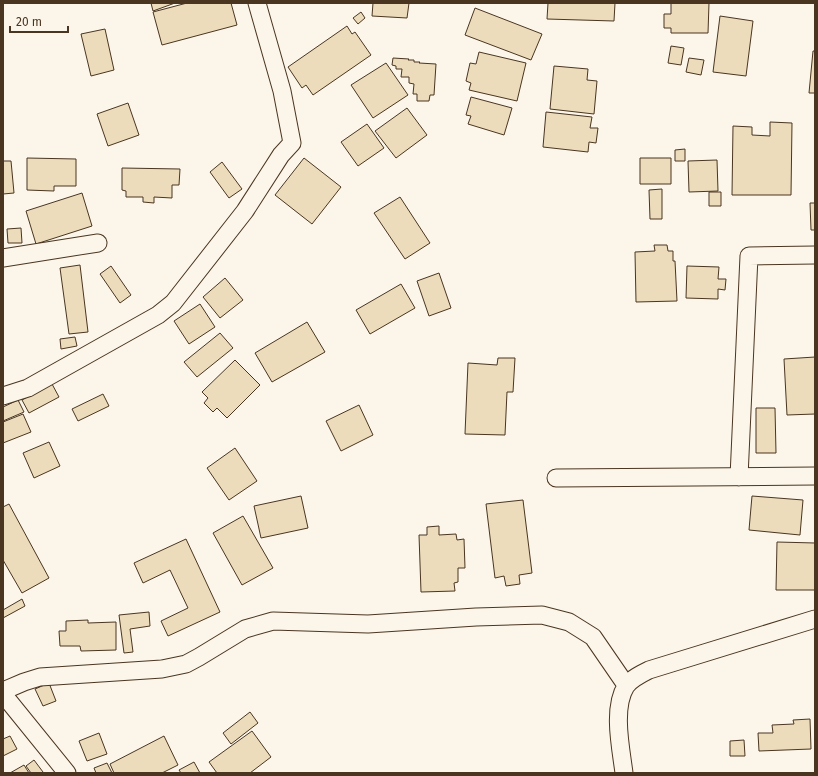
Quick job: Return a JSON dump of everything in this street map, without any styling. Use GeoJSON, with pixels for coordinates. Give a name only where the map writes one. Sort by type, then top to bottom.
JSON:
{"type":"FeatureCollection","features":[{"type":"Feature","properties":{"kind":"street"},"geometry":{"type":"LineString","coordinates":[[3,396],[28,388],[158,314],[173,303],[245,211],[281,155],[292,143],[282,91],[257,3]]}},
{"type":"Feature","properties":{"kind":"street"},"geometry":{"type":"LineString","coordinates":[[3,258],[98,243]]}},
{"type":"Feature","properties":{"kind":"street"},"geometry":{"type":"LineString","coordinates":[[739,477],[749,256],[815,255]]}},
{"type":"Feature","properties":{"kind":"street"},"geometry":{"type":"LineString","coordinates":[[556,478],[815,476]]}},
{"type":"Feature","properties":{"kind":"street"},"geometry":{"type":"LineString","coordinates":[[3,690],[40,677],[162,669],[186,664],[244,629],[273,621],[368,624],[476,617],[542,615],[569,622],[593,637],[626,686]]}},
{"type":"Feature","properties":{"kind":"street"},"geometry":{"type":"LineString","coordinates":[[624,773],[618,728],[619,708],[626,686],[637,676],[649,670],[815,619]]}},
{"type":"Feature","properties":{"kind":"street"},"geometry":{"type":"LineString","coordinates":[[3,694],[68,773]]}},
{"type":"Feature","properties":{"kind":"building"},"geometry":{"type":"Polygon","coordinates":[[[151,3],[175,3],[153,11],[151,3]]]}},
{"type":"Feature","properties":{"kind":"building"},"geometry":{"type":"Polygon","coordinates":[[[187,3],[231,3],[237,25],[162,45],[153,12],[187,3]]]}},
{"type":"Feature","properties":{"kind":"building"},"geometry":{"type":"Polygon","coordinates":[[[373,3],[409,3],[407,18],[372,16],[373,3]]]}},
{"type":"Feature","properties":{"kind":"building"},"geometry":{"type":"Polygon","coordinates":[[[548,3],[615,3],[614,21],[547,19],[548,3]]]}},
{"type":"Feature","properties":{"kind":"building"},"geometry":{"type":"Polygon","coordinates":[[[671,3],[709,3],[708,33],[671,33],[671,28],[664,28],[664,14],[671,14],[671,3]]]}},
{"type":"Feature","properties":{"kind":"building"},"geometry":{"type":"Polygon","coordinates":[[[475,8],[542,34],[531,60],[465,35],[475,8]]]}},
{"type":"Feature","properties":{"kind":"building"},"geometry":{"type":"Polygon","coordinates":[[[361,12],[365,18],[358,24],[353,18],[361,12]]]}},
{"type":"Feature","properties":{"kind":"building"},"geometry":{"type":"Polygon","coordinates":[[[720,16],[753,21],[746,76],[713,72],[720,16]]]}},
{"type":"Feature","properties":{"kind":"building"},"geometry":{"type":"Polygon","coordinates":[[[347,26],[352,34],[355,32],[371,55],[313,95],[306,85],[302,88],[288,67],[347,26]]]}},
{"type":"Feature","properties":{"kind":"building"},"geometry":{"type":"Polygon","coordinates":[[[105,29],[114,70],[91,76],[81,34],[105,29]]]}},
{"type":"Feature","properties":{"kind":"building"},"geometry":{"type":"Polygon","coordinates":[[[671,46],[684,48],[681,65],[668,63],[671,46]]]}},
{"type":"Feature","properties":{"kind":"building"},"geometry":{"type":"Polygon","coordinates":[[[813,51],[815,51],[815,93],[809,93],[813,51]]]}},
{"type":"Feature","properties":{"kind":"building"},"geometry":{"type":"Polygon","coordinates":[[[479,52],[526,63],[517,101],[469,90],[471,83],[466,81],[470,63],[476,64],[479,52]]]}},
{"type":"Feature","properties":{"kind":"building"},"geometry":{"type":"Polygon","coordinates":[[[393,58],[409,59],[408,60],[414,60],[414,62],[420,62],[419,63],[436,64],[434,95],[430,95],[429,101],[417,101],[417,94],[413,94],[414,84],[409,83],[409,77],[401,77],[402,69],[396,69],[396,66],[392,65],[393,58]]]}},
{"type":"Feature","properties":{"kind":"building"},"geometry":{"type":"Polygon","coordinates":[[[689,58],[704,60],[701,75],[686,72],[689,58]]]}},
{"type":"Feature","properties":{"kind":"building"},"geometry":{"type":"Polygon","coordinates":[[[386,63],[408,95],[373,118],[351,85],[386,63]]]}},
{"type":"Feature","properties":{"kind":"building"},"geometry":{"type":"Polygon","coordinates":[[[554,66],[588,69],[587,80],[597,81],[594,114],[550,109],[554,66]]]}},
{"type":"Feature","properties":{"kind":"building"},"geometry":{"type":"Polygon","coordinates":[[[471,97],[512,108],[504,135],[468,124],[471,116],[466,115],[471,97]]]}},
{"type":"Feature","properties":{"kind":"building"},"geometry":{"type":"Polygon","coordinates":[[[128,103],[139,135],[108,146],[97,114],[128,103]]]}},
{"type":"Feature","properties":{"kind":"building"},"geometry":{"type":"Polygon","coordinates":[[[407,108],[427,135],[396,158],[375,131],[407,108]]]}},
{"type":"Feature","properties":{"kind":"building"},"geometry":{"type":"Polygon","coordinates":[[[546,112],[592,117],[590,128],[598,128],[596,143],[589,142],[588,152],[543,147],[546,112]]]}},
{"type":"Feature","properties":{"kind":"building"},"geometry":{"type":"Polygon","coordinates":[[[770,122],[792,123],[791,195],[732,195],[733,126],[752,127],[752,135],[770,136],[770,122]]]}},
{"type":"Feature","properties":{"kind":"building"},"geometry":{"type":"Polygon","coordinates":[[[367,124],[384,148],[358,166],[341,142],[367,124]]]}},
{"type":"Feature","properties":{"kind":"building"},"geometry":{"type":"Polygon","coordinates":[[[685,149],[685,161],[675,161],[675,150],[685,149]]]}},
{"type":"Feature","properties":{"kind":"building"},"geometry":{"type":"Polygon","coordinates":[[[27,158],[76,159],[76,186],[54,186],[54,191],[27,190],[27,158]]]}},
{"type":"Feature","properties":{"kind":"building"},"geometry":{"type":"Polygon","coordinates":[[[304,158],[341,187],[312,224],[275,195],[304,158]]]}},
{"type":"Feature","properties":{"kind":"building"},"geometry":{"type":"Polygon","coordinates":[[[640,158],[671,158],[671,184],[640,184],[640,158]]]}},
{"type":"Feature","properties":{"kind":"building"},"geometry":{"type":"Polygon","coordinates":[[[717,160],[718,191],[689,192],[688,161],[717,160]]]}},
{"type":"Feature","properties":{"kind":"building"},"geometry":{"type":"Polygon","coordinates":[[[3,161],[11,161],[14,193],[3,194],[3,161]]]}},
{"type":"Feature","properties":{"kind":"building"},"geometry":{"type":"Polygon","coordinates":[[[222,162],[242,189],[229,198],[210,172],[222,162]]]}},
{"type":"Feature","properties":{"kind":"building"},"geometry":{"type":"Polygon","coordinates":[[[122,168],[180,169],[179,185],[172,185],[172,198],[154,197],[154,203],[143,202],[143,197],[126,197],[126,191],[122,190],[122,168]]]}},
{"type":"Feature","properties":{"kind":"building"},"geometry":{"type":"Polygon","coordinates":[[[662,189],[662,219],[650,219],[649,190],[662,189]]]}},
{"type":"Feature","properties":{"kind":"building"},"geometry":{"type":"Polygon","coordinates":[[[709,192],[721,192],[721,206],[709,206],[709,192]]]}},
{"type":"Feature","properties":{"kind":"building"},"geometry":{"type":"Polygon","coordinates":[[[82,193],[92,226],[36,244],[26,211],[82,193]]]}},
{"type":"Feature","properties":{"kind":"building"},"geometry":{"type":"Polygon","coordinates":[[[400,197],[430,243],[405,259],[374,213],[400,197]]]}},
{"type":"Feature","properties":{"kind":"building"},"geometry":{"type":"Polygon","coordinates":[[[810,203],[815,203],[815,230],[811,230],[810,203]]]}},
{"type":"Feature","properties":{"kind":"building"},"geometry":{"type":"Polygon","coordinates":[[[21,228],[22,243],[8,243],[7,229],[21,228]]]}},
{"type":"Feature","properties":{"kind":"building"},"geometry":{"type":"Polygon","coordinates":[[[654,245],[667,245],[668,251],[673,251],[677,301],[636,302],[635,252],[655,251],[654,245]]]}},
{"type":"Feature","properties":{"kind":"building"},"geometry":{"type":"Polygon","coordinates":[[[80,265],[88,332],[69,334],[60,268],[80,265]]]}},
{"type":"Feature","properties":{"kind":"building"},"geometry":{"type":"Polygon","coordinates":[[[111,266],[131,295],[120,303],[100,274],[111,266]]]}},
{"type":"Feature","properties":{"kind":"building"},"geometry":{"type":"Polygon","coordinates":[[[687,266],[719,267],[718,279],[726,279],[725,290],[718,289],[718,299],[686,298],[687,266]]]}},
{"type":"Feature","properties":{"kind":"building"},"geometry":{"type":"Polygon","coordinates":[[[439,273],[451,308],[429,316],[417,281],[439,273]]]}},
{"type":"Feature","properties":{"kind":"building"},"geometry":{"type":"Polygon","coordinates":[[[225,278],[243,300],[220,318],[203,297],[225,278]]]}},
{"type":"Feature","properties":{"kind":"building"},"geometry":{"type":"Polygon","coordinates":[[[401,284],[415,308],[370,334],[356,310],[401,284]]]}},
{"type":"Feature","properties":{"kind":"building"},"geometry":{"type":"Polygon","coordinates":[[[200,304],[215,327],[189,344],[174,321],[200,304]]]}},
{"type":"Feature","properties":{"kind":"building"},"geometry":{"type":"Polygon","coordinates":[[[307,322],[325,352],[272,382],[255,353],[307,322]]]}},
{"type":"Feature","properties":{"kind":"building"},"geometry":{"type":"Polygon","coordinates":[[[220,333],[233,348],[197,377],[184,362],[220,333]]]}},
{"type":"Feature","properties":{"kind":"building"},"geometry":{"type":"Polygon","coordinates":[[[75,337],[77,346],[61,349],[60,339],[75,337]]]}},
{"type":"Feature","properties":{"kind":"building"},"geometry":{"type":"Polygon","coordinates":[[[815,357],[815,414],[787,415],[784,359],[815,357]]]}},
{"type":"Feature","properties":{"kind":"building"},"geometry":{"type":"Polygon","coordinates":[[[498,358],[515,358],[513,392],[507,392],[505,435],[465,434],[468,363],[497,365],[498,358]]]}},
{"type":"Feature","properties":{"kind":"building"},"geometry":{"type":"Polygon","coordinates":[[[235,360],[260,385],[227,418],[217,408],[213,412],[204,403],[208,398],[202,392],[235,360]]]}},
{"type":"Feature","properties":{"kind":"building"},"geometry":{"type":"Polygon","coordinates":[[[52,384],[59,397],[29,413],[22,400],[52,384]]]}},
{"type":"Feature","properties":{"kind":"building"},"geometry":{"type":"Polygon","coordinates":[[[103,394],[109,406],[78,421],[72,409],[103,394]]]}},
{"type":"Feature","properties":{"kind":"building"},"geometry":{"type":"Polygon","coordinates":[[[18,400],[24,412],[3,421],[3,407],[18,400]]]}},
{"type":"Feature","properties":{"kind":"building"},"geometry":{"type":"Polygon","coordinates":[[[359,405],[373,435],[341,451],[326,421],[359,405]]]}},
{"type":"Feature","properties":{"kind":"building"},"geometry":{"type":"Polygon","coordinates":[[[756,408],[775,408],[776,453],[756,453],[756,408]]]}},
{"type":"Feature","properties":{"kind":"building"},"geometry":{"type":"Polygon","coordinates":[[[23,414],[31,432],[3,443],[3,422],[23,414]]]}},
{"type":"Feature","properties":{"kind":"building"},"geometry":{"type":"Polygon","coordinates":[[[49,442],[60,466],[34,478],[23,453],[49,442]]]}},
{"type":"Feature","properties":{"kind":"building"},"geometry":{"type":"Polygon","coordinates":[[[235,448],[257,481],[229,500],[207,468],[235,448]]]}},
{"type":"Feature","properties":{"kind":"building"},"geometry":{"type":"Polygon","coordinates":[[[301,496],[308,528],[261,538],[254,506],[301,496]]]}},
{"type":"Feature","properties":{"kind":"building"},"geometry":{"type":"Polygon","coordinates":[[[752,496],[803,500],[800,535],[749,530],[752,496]]]}},
{"type":"Feature","properties":{"kind":"building"},"geometry":{"type":"Polygon","coordinates":[[[523,500],[532,573],[519,575],[520,584],[506,586],[504,576],[495,578],[486,504],[523,500]]]}},
{"type":"Feature","properties":{"kind":"building"},"geometry":{"type":"Polygon","coordinates":[[[9,504],[49,578],[22,593],[3,560],[3,507],[9,504]]]}},
{"type":"Feature","properties":{"kind":"building"},"geometry":{"type":"Polygon","coordinates":[[[243,516],[273,568],[242,585],[213,533],[243,516]]]}},
{"type":"Feature","properties":{"kind":"building"},"geometry":{"type":"Polygon","coordinates":[[[439,526],[439,535],[456,534],[457,540],[464,539],[465,568],[458,568],[458,582],[454,583],[455,591],[421,592],[419,535],[427,535],[427,527],[439,526]]]}},
{"type":"Feature","properties":{"kind":"building"},"geometry":{"type":"Polygon","coordinates":[[[186,539],[220,612],[168,636],[161,621],[188,608],[170,570],[143,583],[134,563],[186,539]]]}},
{"type":"Feature","properties":{"kind":"building"},"geometry":{"type":"Polygon","coordinates":[[[777,542],[815,543],[815,590],[776,590],[777,542]]]}},
{"type":"Feature","properties":{"kind":"building"},"geometry":{"type":"Polygon","coordinates":[[[22,599],[25,606],[3,618],[3,610],[22,599]]]}},
{"type":"Feature","properties":{"kind":"building"},"geometry":{"type":"Polygon","coordinates":[[[149,612],[150,626],[130,629],[133,652],[124,653],[119,615],[149,612]]]}},
{"type":"Feature","properties":{"kind":"building"},"geometry":{"type":"Polygon","coordinates":[[[88,620],[88,623],[116,622],[116,650],[81,651],[80,646],[60,646],[59,631],[66,631],[66,621],[88,620]]]}},
{"type":"Feature","properties":{"kind":"building"},"geometry":{"type":"Polygon","coordinates":[[[49,683],[56,701],[43,706],[35,689],[49,683]]]}},
{"type":"Feature","properties":{"kind":"building"},"geometry":{"type":"Polygon","coordinates":[[[250,712],[258,723],[231,744],[223,733],[250,712]]]}},
{"type":"Feature","properties":{"kind":"building"},"geometry":{"type":"Polygon","coordinates":[[[810,719],[811,749],[759,751],[758,733],[773,733],[772,725],[794,724],[793,720],[810,719]]]}},
{"type":"Feature","properties":{"kind":"building"},"geometry":{"type":"Polygon","coordinates":[[[252,731],[271,757],[250,773],[217,773],[209,762],[252,731]]]}},
{"type":"Feature","properties":{"kind":"building"},"geometry":{"type":"Polygon","coordinates":[[[99,733],[107,754],[87,761],[79,741],[99,733]]]}},
{"type":"Feature","properties":{"kind":"building"},"geometry":{"type":"Polygon","coordinates":[[[10,736],[17,749],[3,756],[3,739],[10,736]]]}},
{"type":"Feature","properties":{"kind":"building"},"geometry":{"type":"Polygon","coordinates":[[[164,736],[178,765],[162,773],[114,773],[110,764],[164,736]]]}},
{"type":"Feature","properties":{"kind":"building"},"geometry":{"type":"Polygon","coordinates":[[[744,740],[745,756],[730,756],[730,741],[744,740]]]}},
{"type":"Feature","properties":{"kind":"building"},"geometry":{"type":"Polygon","coordinates":[[[34,760],[43,772],[42,773],[31,773],[26,766],[34,760]]]}},
{"type":"Feature","properties":{"kind":"building"},"geometry":{"type":"Polygon","coordinates":[[[194,762],[200,773],[181,773],[179,770],[194,762]]]}},
{"type":"Feature","properties":{"kind":"building"},"geometry":{"type":"Polygon","coordinates":[[[107,763],[112,773],[96,773],[94,768],[107,763]]]}},
{"type":"Feature","properties":{"kind":"building"},"geometry":{"type":"Polygon","coordinates":[[[24,765],[29,773],[10,773],[24,765]]]}}]}
